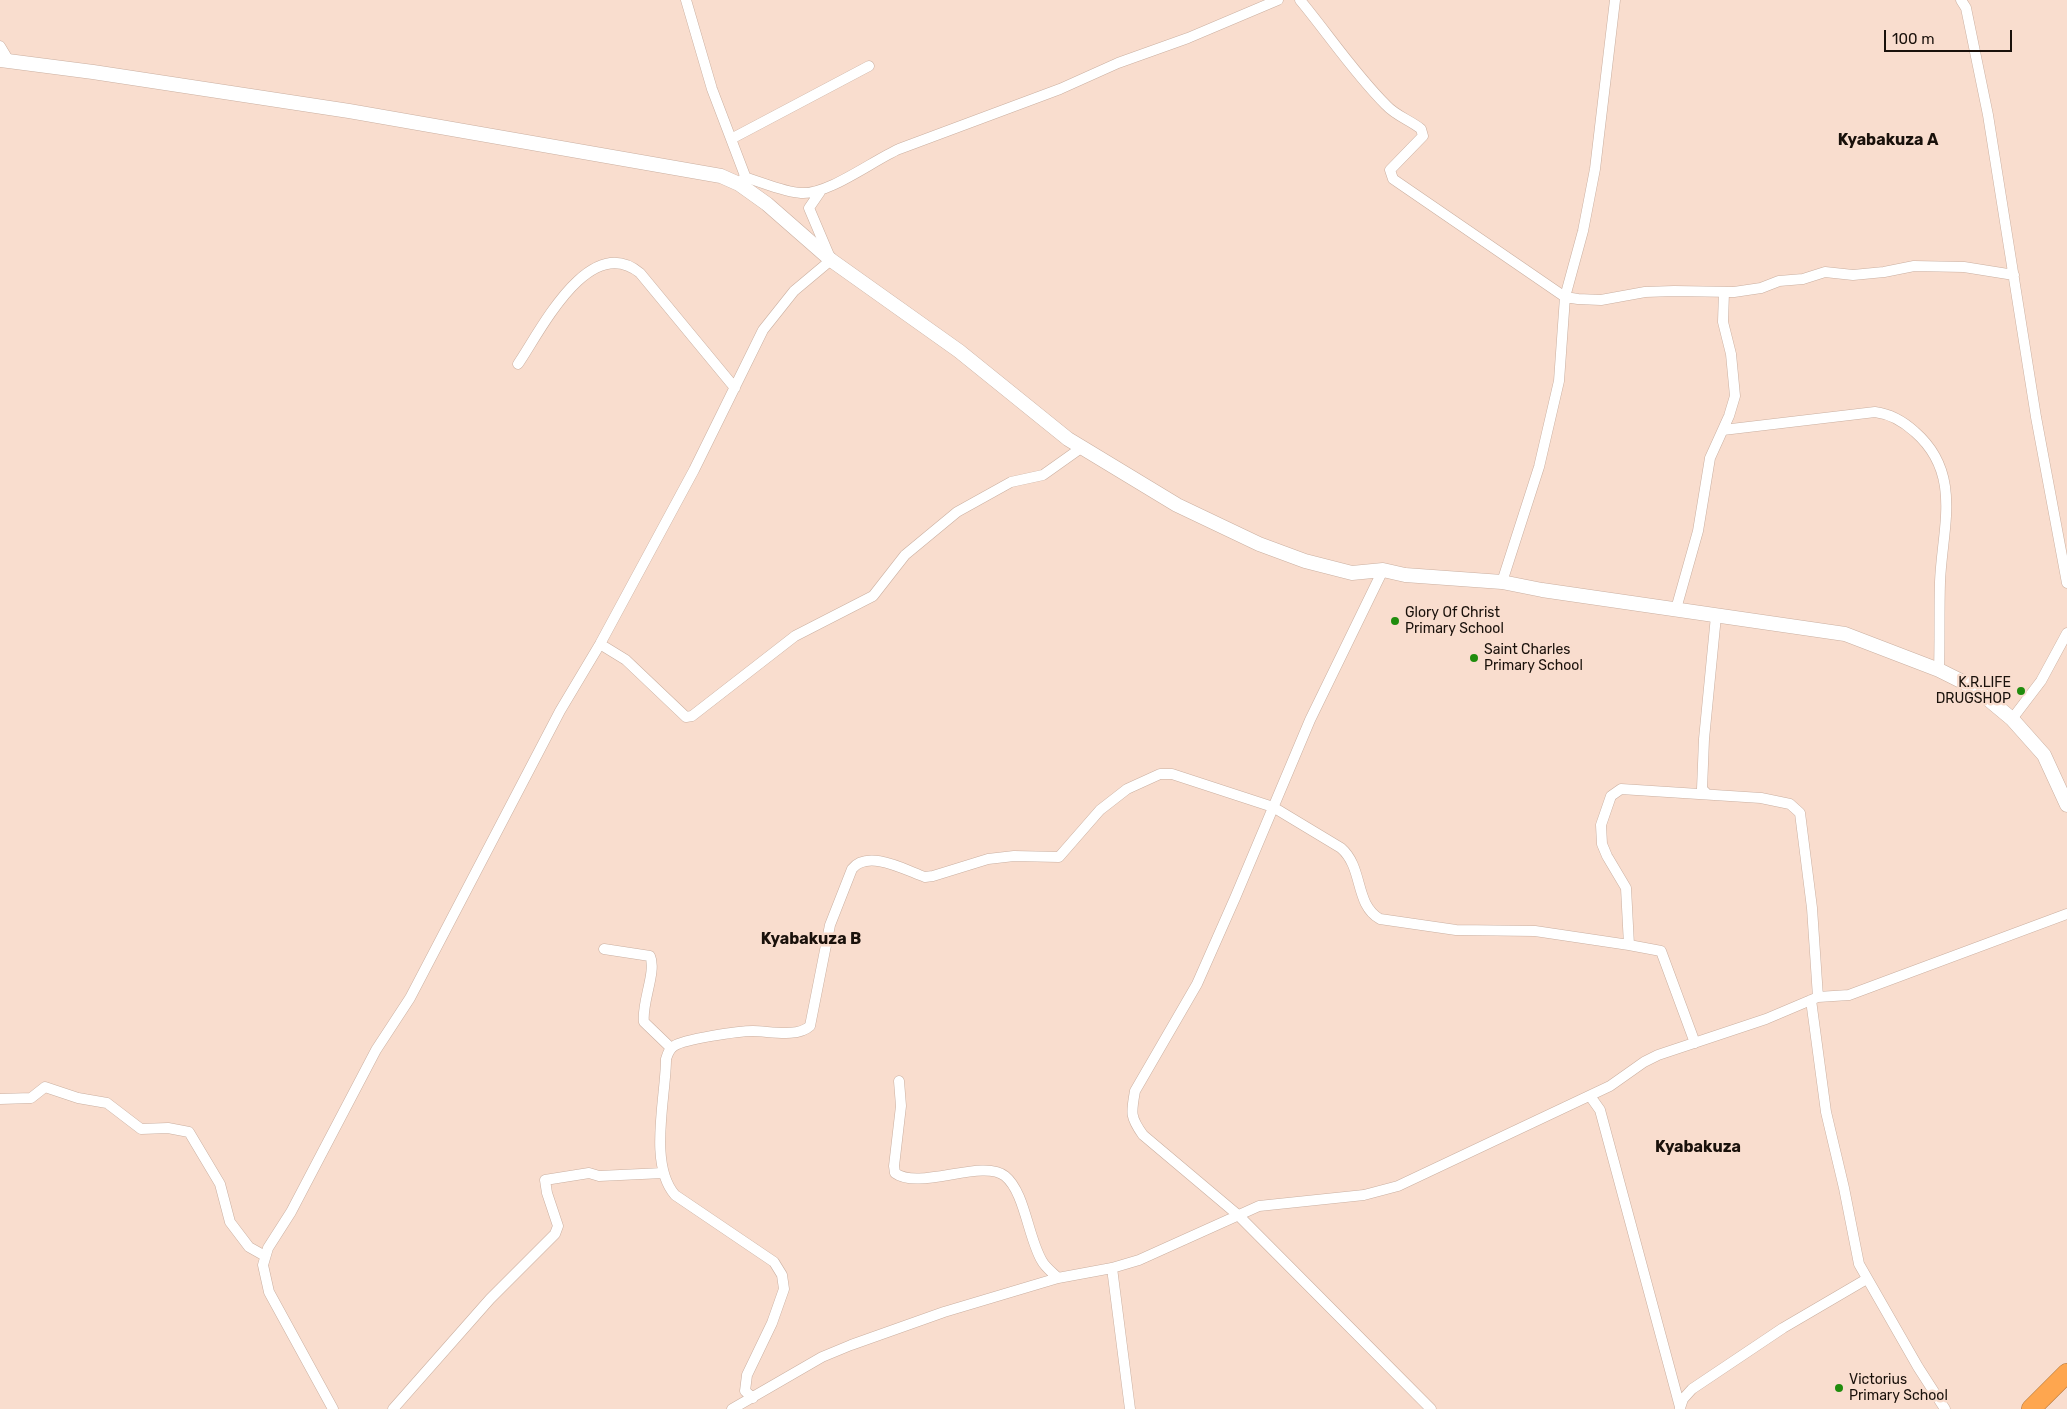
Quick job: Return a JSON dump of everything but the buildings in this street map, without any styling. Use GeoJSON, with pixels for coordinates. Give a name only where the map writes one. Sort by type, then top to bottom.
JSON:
{"type":"FeatureCollection","features":[{"type":"Feature","properties":{"kind":"highway"},"geometry":{"type":"LineString","coordinates":[[2031,1409],[2067,1373]]}},
{"type":"Feature","properties":{"kind":"street"},"geometry":{"type":"LineString","coordinates":[[686,0],[712,89],[744,177],[753,193]]}},
{"type":"Feature","properties":{"kind":"street"},"geometry":{"type":"LineString","coordinates":[[831,260],[809,208],[820,192],[899,149],[1060,89],[1118,63],[1188,38],[1278,0]]}},
{"type":"Feature","properties":{"kind":"street"},"geometry":{"type":"LineString","coordinates":[[1300,0],[1328,34],[1352,68],[1387,107],[1421,129],[1423,136],[1418,143],[1390,170],[1393,179],[1565,297],[1601,300],[1645,292],[1753,290],[1779,281],[1803,279],[1825,272],[1853,275],[1914,266],[1964,267],[2014,275]]}},
{"type":"Feature","properties":{"kind":"street"},"geometry":{"type":"LineString","coordinates":[[1502,582],[1539,466],[1548,418],[1559,380],[1565,297],[1583,231],[1595,169],[1615,0]]}},
{"type":"Feature","properties":{"kind":"street"},"geometry":{"type":"LineString","coordinates":[[1965,3],[1988,115],[2036,417],[2067,583]]}},
{"type":"Feature","properties":{"kind":"street"},"geometry":{"type":"LineString","coordinates":[[0,46],[4,60],[103,73],[349,111],[498,139],[721,176],[753,193],[831,260],[960,351],[1081,448],[1177,505],[1259,544],[1306,561],[1352,573],[1382,570],[1404,575],[1502,582],[1716,616],[1845,634],[1939,670],[1980,694],[2012,719],[2044,755],[2067,805]]}},
{"type":"Feature","properties":{"kind":"street"},"geometry":{"type":"LineString","coordinates":[[731,139],[869,66]]}},
{"type":"Feature","properties":{"kind":"street"},"geometry":{"type":"LineString","coordinates":[[744,177],[800,193],[820,192]]}},
{"type":"Feature","properties":{"kind":"street"},"geometry":{"type":"LineString","coordinates":[[333,1409],[272,1298],[265,1278],[265,1256],[273,1237],[291,1212],[376,1050],[410,998],[560,711],[600,644],[694,470],[763,330],[794,291],[831,260]]}},
{"type":"Feature","properties":{"kind":"street"},"geometry":{"type":"LineString","coordinates":[[518,364],[568,290],[580,278],[592,269],[608,264],[623,265],[632,267],[640,273],[735,388]]}},
{"type":"Feature","properties":{"kind":"street"},"geometry":{"type":"LineString","coordinates":[[1676,609],[1698,531],[1710,458],[1723,430],[1735,396],[1731,354],[1724,322],[1724,292]]}},
{"type":"Feature","properties":{"kind":"street"},"geometry":{"type":"LineString","coordinates":[[1723,430],[1875,412],[1887,413],[1897,418],[1921,437],[1934,453],[1944,481],[1947,500],[1940,582],[1939,670]]}},
{"type":"Feature","properties":{"kind":"street"},"geometry":{"type":"LineString","coordinates":[[600,644],[626,660],[686,717],[692,716],[795,636],[873,596],[905,555],[957,512],[1011,482],[1042,475],[1081,448]]}},
{"type":"Feature","properties":{"kind":"street"},"geometry":{"type":"LineString","coordinates":[[1382,570],[1310,720],[1197,984],[1135,1092],[1131,1110],[1133,1120],[1143,1135],[1238,1215],[1431,1409]]}},
{"type":"Feature","properties":{"kind":"street"},"geometry":{"type":"LineString","coordinates":[[1706,793],[1702,790],[1704,738],[1716,616]]}},
{"type":"Feature","properties":{"kind":"street"},"geometry":{"type":"LineString","coordinates":[[2012,719],[2041,681],[2067,633]]}},
{"type":"Feature","properties":{"kind":"street"},"geometry":{"type":"LineString","coordinates":[[749,1403],[745,1391],[745,1382],[772,1323],[784,1289],[780,1270],[774,1262],[675,1195],[668,1187],[663,1173],[661,1129],[666,1059],[671,1048],[688,1041],[743,1032],[795,1032],[807,1029],[813,1019],[830,925],[852,869],[862,861],[878,861],[925,877],[941,875],[988,859],[1014,856],[1059,857],[1100,810],[1127,789],[1160,774],[1180,776],[1273,807],[1349,856],[1355,866],[1367,908],[1380,919],[1456,930],[1535,931],[1661,951],[1695,1043]]}},
{"type":"Feature","properties":{"kind":"street"},"geometry":{"type":"LineString","coordinates":[[1629,945],[1626,888],[1602,844],[1601,825],[1610,796],[1616,791],[1626,788],[1706,793],[1790,804],[1800,813],[1812,908],[1814,999],[1826,1112],[1844,1188],[1858,1264],[1865,1280],[1945,1409]]}},
{"type":"Feature","properties":{"kind":"street"},"geometry":{"type":"LineString","coordinates":[[732,1409],[749,1403],[836,1351],[944,1312],[1058,1278],[1112,1268],[1139,1260],[1259,1206],[1364,1195],[1398,1186],[1610,1086],[1651,1058],[1814,999],[1849,995],[2067,914]]}},
{"type":"Feature","properties":{"kind":"street"},"geometry":{"type":"LineString","coordinates":[[604,949],[650,956],[652,964],[648,981],[644,1022],[671,1048]]}},
{"type":"Feature","properties":{"kind":"street"},"geometry":{"type":"LineString","coordinates":[[899,1081],[900,1106],[894,1166],[895,1173],[912,1178],[989,1171],[1005,1176],[1010,1181],[1021,1202],[1042,1262],[1058,1278]]}},
{"type":"Feature","properties":{"kind":"street"},"geometry":{"type":"LineString","coordinates":[[1600,1110],[1610,1086]]}},
{"type":"Feature","properties":{"kind":"street"},"geometry":{"type":"LineString","coordinates":[[0,1099],[31,1098],[45,1087],[78,1098],[107,1103],[141,1129],[168,1128],[189,1132],[220,1184],[230,1222],[249,1247],[265,1256]]}},
{"type":"Feature","properties":{"kind":"street"},"geometry":{"type":"LineString","coordinates":[[1590,1096],[1600,1110],[1680,1408]]}},
{"type":"Feature","properties":{"kind":"street"},"geometry":{"type":"LineString","coordinates":[[393,1409],[490,1299],[555,1234],[558,1226],[547,1193],[545,1180],[554,1177],[589,1173],[599,1176],[663,1173]]}},
{"type":"Feature","properties":{"kind":"street"},"geometry":{"type":"LineString","coordinates":[[1112,1268],[1130,1409]]}},
{"type":"Feature","properties":{"kind":"street"},"geometry":{"type":"LineString","coordinates":[[1680,1408],[1683,1399],[1692,1389],[1784,1328],[1865,1280]]}},
{"type":"Feature","properties":{"kind":"place","name":"Glory Of Christ Primary School"},"geometry":{"type":"Point","coordinates":[1395,621]}},
{"type":"Feature","properties":{"kind":"place","name":"Saint Charles Primary School"},"geometry":{"type":"Point","coordinates":[1474,658]}},
{"type":"Feature","properties":{"kind":"place","name":"K.R.LIFE DRUGSHOP"},"geometry":{"type":"Point","coordinates":[2021,691]}},
{"type":"Feature","properties":{"kind":"place","name":"Victorius Primary School"},"geometry":{"type":"Point","coordinates":[1839,1388]}},
{"type":"Feature","properties":{"kind":"district","name":"Kyabakuza A"},"geometry":{"type":"Point","coordinates":[1888,140]}},
{"type":"Feature","properties":{"kind":"district","name":"Kyabakuza B"},"geometry":{"type":"Point","coordinates":[811,939]}},
{"type":"Feature","properties":{"kind":"district","name":"Kyabakuza"},"geometry":{"type":"Point","coordinates":[1698,1147]}}]}
